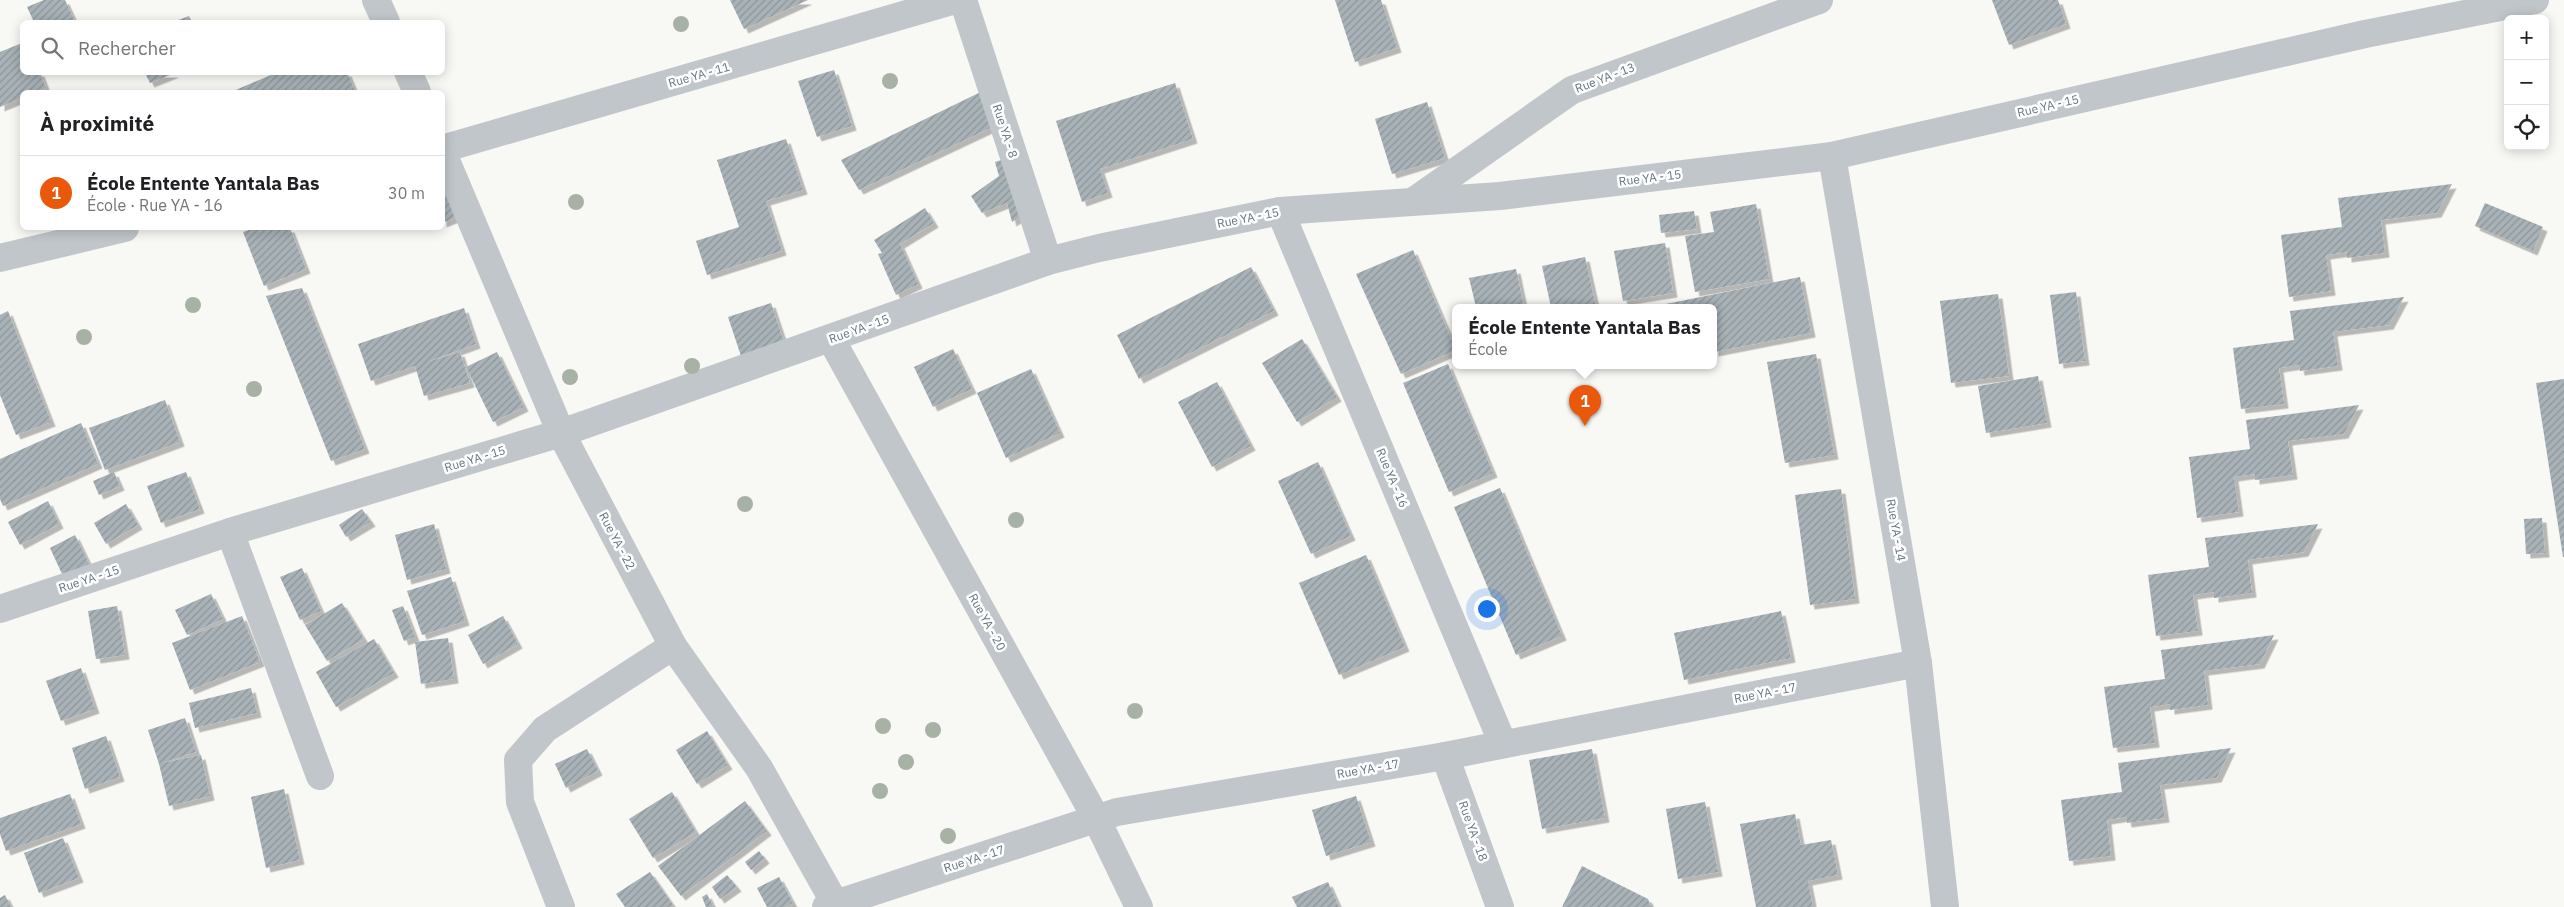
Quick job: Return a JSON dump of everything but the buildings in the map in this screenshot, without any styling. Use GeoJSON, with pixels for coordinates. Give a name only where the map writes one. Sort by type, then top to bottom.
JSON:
{"type":"FeatureCollection","features":[{"type":"Feature","properties":{"kind":"street"},"geometry":{"type":"LineString","coordinates":[[376,0],[385,20]]}},
{"type":"Feature","properties":{"kind":"street","name":"Rue YA - 11"},"geometry":{"type":"LineString","coordinates":[[445,149],[954,0]]}},
{"type":"Feature","properties":{"kind":"street","name":"Rue YA - 8"},"geometry":{"type":"LineString","coordinates":[[963,0],[1048,261]]}},
{"type":"Feature","properties":{"kind":"street","name":"Rue YA - 13"},"geometry":{"type":"LineString","coordinates":[[1413,201],[1572,90],[1819,0]]}},
{"type":"Feature","properties":{"kind":"street","name":"Rue YA - 15"},"geometry":{"type":"LineString","coordinates":[[0,608],[230,532],[561,433],[1048,261],[1099,248],[1280,211],[1500,196],[1832,156],[2356,36],[2536,0]]}},
{"type":"Feature","properties":{"kind":"street"},"geometry":{"type":"LineString","coordinates":[[409,75],[416,90]]}},
{"type":"Feature","properties":{"kind":"street","name":"Rue YA - 14"},"geometry":{"type":"LineString","coordinates":[[1832,156],[1918,663],[1945,907]]}},
{"type":"Feature","properties":{"kind":"street","name":"Rue YA - 22"},"geometry":{"type":"LineString","coordinates":[[445,157],[561,433],[673,646],[759,768],[833,906]]}},
{"type":"Feature","properties":{"kind":"street","name":"Rue YA - 16"},"geometry":{"type":"LineString","coordinates":[[1280,211],[1503,744]]}},
{"type":"Feature","properties":{"kind":"street"},"geometry":{"type":"LineString","coordinates":[[0,258],[117,230]]}},
{"type":"Feature","properties":{"kind":"street","name":"Rue YA - 20"},"geometry":{"type":"LineString","coordinates":[[831,339],[1096,818],[1139,907]]}},
{"type":"Feature","properties":{"kind":"street"},"geometry":{"type":"LineString","coordinates":[[230,532],[320,776]]}},
{"type":"Feature","properties":{"kind":"street"},"geometry":{"type":"LineString","coordinates":[[561,907],[520,802],[518,760],[544,729],[673,646]]}},
{"type":"Feature","properties":{"kind":"street","name":"Rue YA - 17"},"geometry":{"type":"LineString","coordinates":[[833,906],[1117,812],[1445,756],[1918,663]]}},
{"type":"Feature","properties":{"kind":"street","name":"Rue YA - 18"},"geometry":{"type":"LineString","coordinates":[[1445,756],[1500,907]]}},
{"type":"Feature","properties":{"kind":"place","name":"École Entente Yantala Bas"},"geometry":{"type":"Point","coordinates":[1585,426]}}]}
